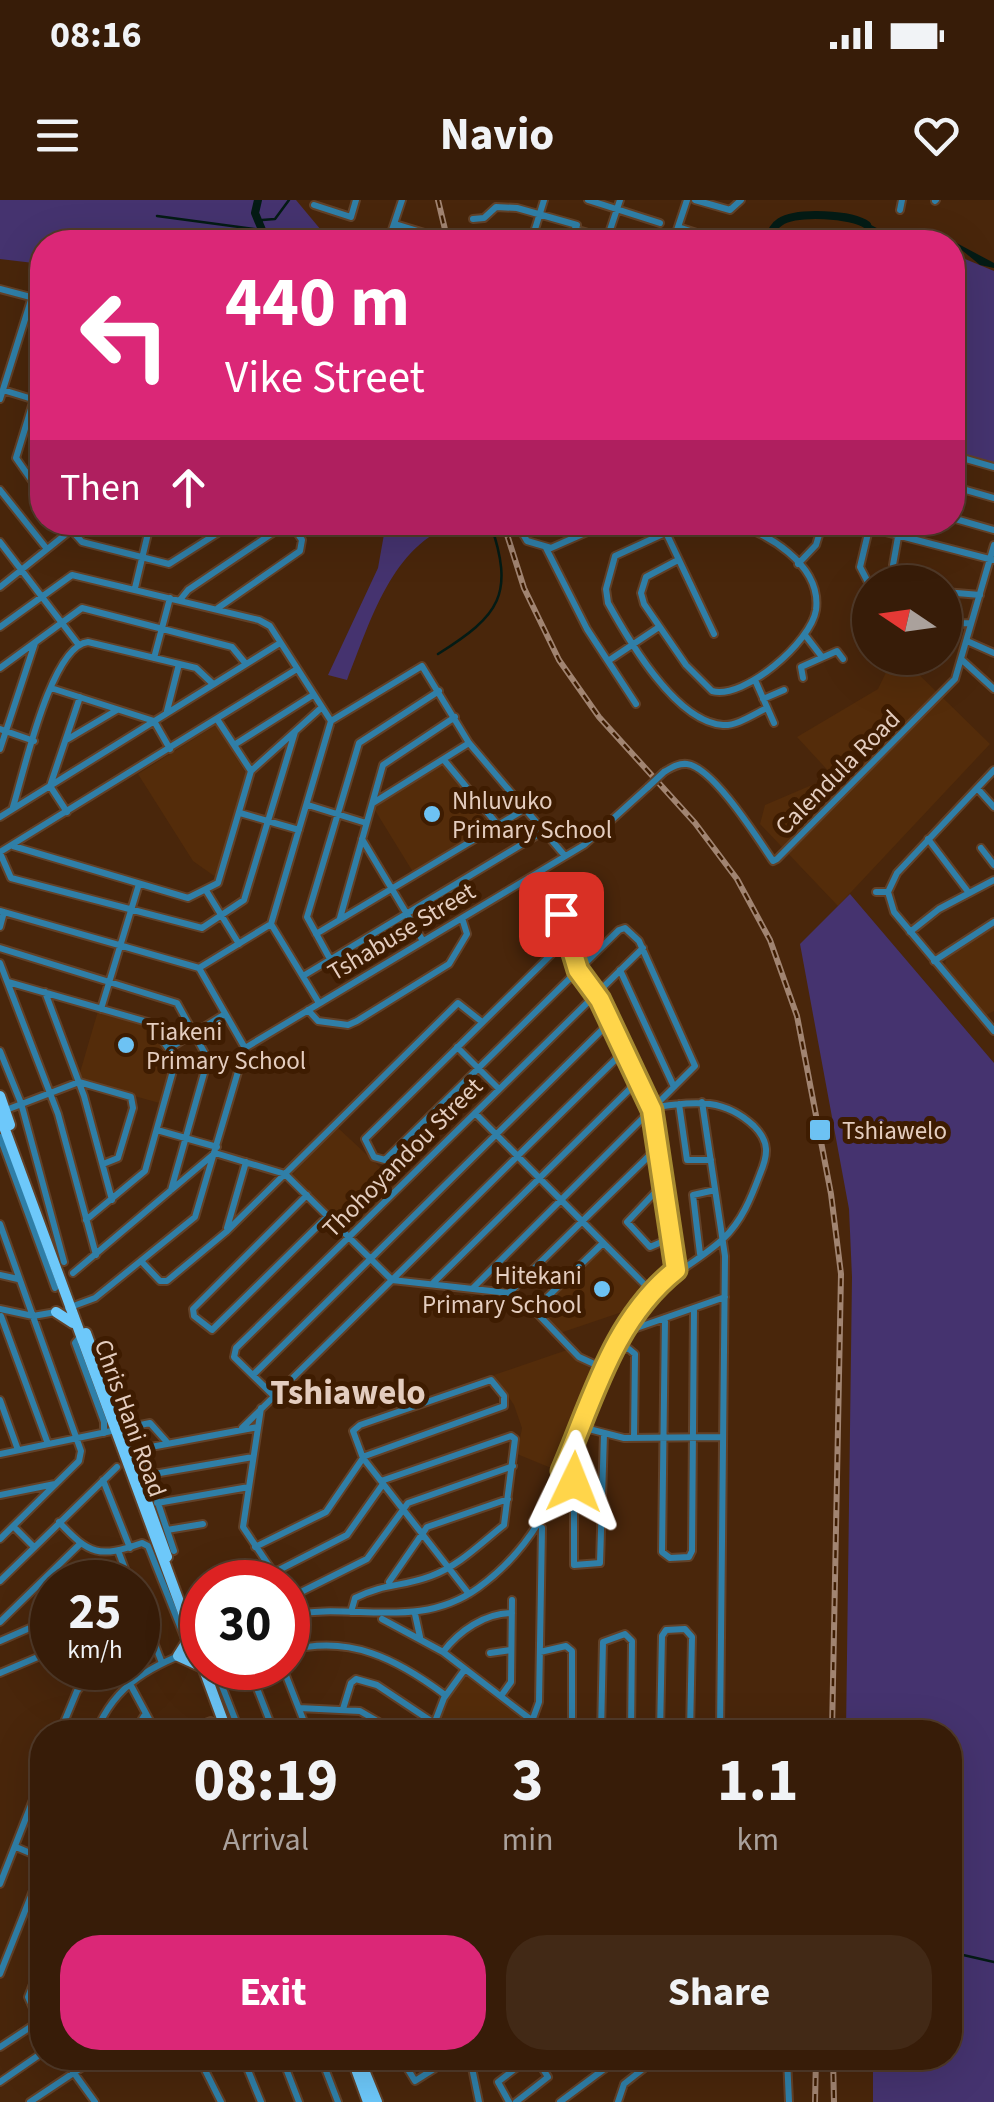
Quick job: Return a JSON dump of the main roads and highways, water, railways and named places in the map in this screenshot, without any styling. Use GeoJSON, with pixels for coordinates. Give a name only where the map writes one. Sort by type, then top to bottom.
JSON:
{"type":"FeatureCollection","features":[{"type":"Feature","properties":{"kind":"main road","name":"Chris Hani Road"},"geometry":{"type":"LineString","coordinates":[[0,1096],[2,1113],[59,1290],[73,1306],[113,1431],[180,1601]]}},
{"type":"Feature","properties":{"kind":"main road","name":"Chris Hani Road"},"geometry":{"type":"LineString","coordinates":[[2,1113],[73,1306],[113,1431],[180,1594]]}},
{"type":"Feature","properties":{"kind":"main road"},"geometry":{"type":"LineString","coordinates":[[59,1290],[54,1313],[69,1318],[80,1335]]}},
{"type":"Feature","properties":{"kind":"main road","name":"Chris Hani Road"},"geometry":{"type":"LineString","coordinates":[[216,1690],[227,1720]]}},
{"type":"Feature","properties":{"kind":"main road"},"geometry":{"type":"LineString","coordinates":[[359,2070],[368,2102]]}},
{"type":"Feature","properties":{"kind":"main road"},"geometry":{"type":"LineString","coordinates":[[361,2070],[377,2102]]}},
{"type":"Feature","properties":{"kind":"water"},"geometry":{"type":"Polygon","coordinates":[[[862,220],[880,230],[868,230],[858,222],[862,220]]]}},
{"type":"Feature","properties":{"kind":"water"},"geometry":{"type":"Polygon","coordinates":[[[965,248],[994,263],[994,268],[980,265],[965,253],[965,248]]]}},
{"type":"Feature","properties":{"kind":"waterway"},"geometry":{"type":"LineString","coordinates":[[258,200],[255,213],[262,230]]}},
{"type":"Feature","properties":{"kind":"waterway"},"geometry":{"type":"LineString","coordinates":[[259,226],[262,220],[275,219],[289,200]]}},
{"type":"Feature","properties":{"kind":"waterway"},"geometry":{"type":"LineString","coordinates":[[773,230],[788,219],[811,215],[837,216],[867,225]]}},
{"type":"Feature","properties":{"kind":"waterway"},"geometry":{"type":"LineString","coordinates":[[157,216],[262,230]]}},
{"type":"Feature","properties":{"kind":"waterway"},"geometry":{"type":"LineString","coordinates":[[438,654],[476,627],[497,601],[501,568],[494,535]]}},
{"type":"Feature","properties":{"kind":"waterway"},"geometry":{"type":"LineString","coordinates":[[962,1955],[994,1962]]}},
{"type":"Feature","properties":{"kind":"railway"},"geometry":{"type":"LineString","coordinates":[[438,200],[445,230]]}},
{"type":"Feature","properties":{"kind":"railway"},"geometry":{"type":"LineString","coordinates":[[507,535],[524,588],[559,660],[599,717],[695,823],[737,879],[770,940],[797,1016],[831,1194],[841,1274],[832,1720]]}},
{"type":"Feature","properties":{"kind":"railway"},"geometry":{"type":"LineString","coordinates":[[815,2102],[816,2070]]}},
{"type":"Feature","properties":{"kind":"railway"},"geometry":{"type":"LineString","coordinates":[[833,2070],[834,2102]]}},
{"type":"Feature","properties":{"kind":"place","name":"Nhluvuko Primary School"},"geometry":{"type":"Point","coordinates":[432,814]}},
{"type":"Feature","properties":{"kind":"place","name":"Tiakeni Primary School"},"geometry":{"type":"Point","coordinates":[126,1045]}},
{"type":"Feature","properties":{"kind":"place","name":"Tshiawelo"},"geometry":{"type":"Point","coordinates":[820,1130]}},
{"type":"Feature","properties":{"kind":"place","name":"Hitekani Primary School"},"geometry":{"type":"Point","coordinates":[602,1289]}},
{"type":"Feature","properties":{"kind":"district","name":"Tshiawelo"},"geometry":{"type":"Point","coordinates":[348,1392]}}]}
